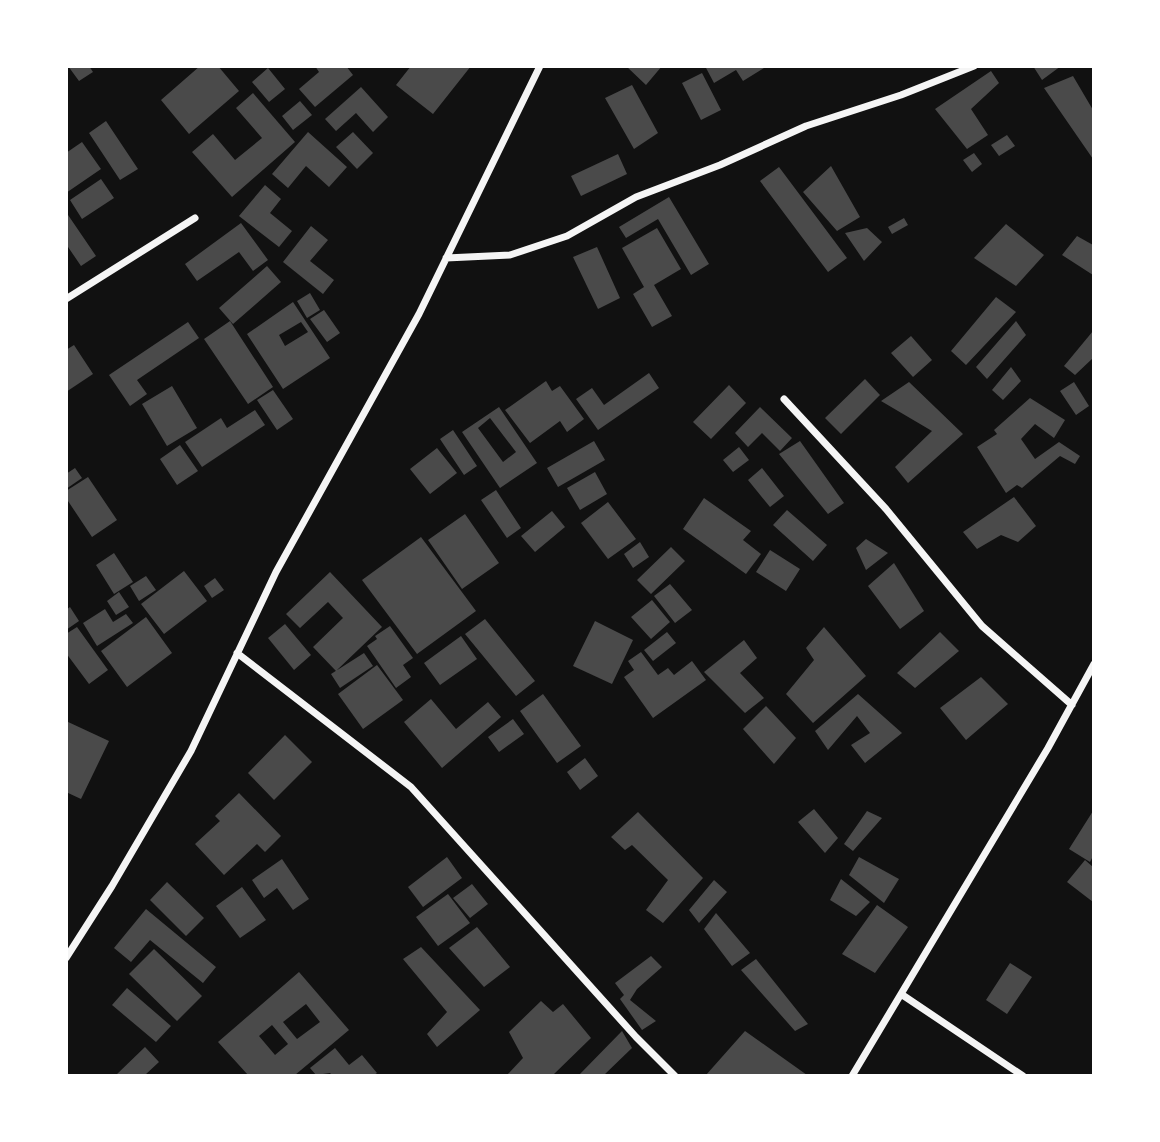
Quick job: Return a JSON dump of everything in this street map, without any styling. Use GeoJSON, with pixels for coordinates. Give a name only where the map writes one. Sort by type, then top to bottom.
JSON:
{"type":"FeatureCollection","features":[{"type":"Feature","properties":{"kind":"street"},"geometry":{"type":"LineString","coordinates":[[66,958],[112,886],[191,751],[275,572],[419,314],[540,66]]}},
{"type":"Feature","properties":{"kind":"street"},"geometry":{"type":"LineString","coordinates":[[446,258],[510,255],[567,236],[636,197],[806,126],[901,95],[974,66]]}},
{"type":"Feature","properties":{"kind":"street"},"geometry":{"type":"LineString","coordinates":[[66,299],[195,218]]}},
{"type":"Feature","properties":{"kind":"street"},"geometry":{"type":"LineString","coordinates":[[784,399],[886,509],[982,626],[1072,705]]}},
{"type":"Feature","properties":{"kind":"street"},"geometry":{"type":"LineString","coordinates":[[237,653],[411,787],[636,1037],[675,1076]]}},
{"type":"Feature","properties":{"kind":"street"},"geometry":{"type":"LineString","coordinates":[[852,1076],[1094,664]]}},
{"type":"Feature","properties":{"kind":"street"},"geometry":{"type":"LineString","coordinates":[[901,993],[1023,1076]]}},
{"type":"Feature","properties":{"kind":"building"},"geometry":{"type":"Polygon","coordinates":[[[68,66],[89,66],[93,72],[79,81],[68,66]]]}},
{"type":"Feature","properties":{"kind":"building"},"geometry":{"type":"Polygon","coordinates":[[[200,66],[218,66],[239,91],[189,134],[161,100],[200,66]]]}},
{"type":"Feature","properties":{"kind":"building"},"geometry":{"type":"Polygon","coordinates":[[[315,66],[346,66],[353,75],[315,107],[299,89],[319,72],[315,66]]]}},
{"type":"Feature","properties":{"kind":"building"},"geometry":{"type":"Polygon","coordinates":[[[411,66],[471,66],[433,114],[396,85],[411,66]]]}},
{"type":"Feature","properties":{"kind":"building"},"geometry":{"type":"Polygon","coordinates":[[[626,66],[662,66],[646,85],[626,66]]]}},
{"type":"Feature","properties":{"kind":"building"},"geometry":{"type":"Polygon","coordinates":[[[705,66],[767,66],[743,81],[736,70],[714,83],[705,66]]]}},
{"type":"Feature","properties":{"kind":"building"},"geometry":{"type":"Polygon","coordinates":[[[1033,66],[1061,66],[1042,80],[1033,66]]]}},
{"type":"Feature","properties":{"kind":"building"},"geometry":{"type":"Polygon","coordinates":[[[268,68],[285,89],[269,102],[252,82],[268,68]]]}},
{"type":"Feature","properties":{"kind":"building"},"geometry":{"type":"Polygon","coordinates":[[[991,71],[999,83],[971,109],[988,135],[967,149],[935,109],[991,71]]]}},
{"type":"Feature","properties":{"kind":"building"},"geometry":{"type":"Polygon","coordinates":[[[702,73],[721,110],[701,120],[682,83],[702,73]]]}},
{"type":"Feature","properties":{"kind":"building"},"geometry":{"type":"Polygon","coordinates":[[[1073,76],[1093,110],[1093,159],[1044,88],[1073,76]]]}},
{"type":"Feature","properties":{"kind":"building"},"geometry":{"type":"Polygon","coordinates":[[[632,85],[658,133],[634,149],[605,98],[632,85]]]}},
{"type":"Feature","properties":{"kind":"building"},"geometry":{"type":"Polygon","coordinates":[[[361,87],[388,117],[373,132],[356,113],[336,131],[325,119],[361,87]]]}},
{"type":"Feature","properties":{"kind":"building"},"geometry":{"type":"Polygon","coordinates":[[[253,93],[295,142],[232,197],[192,152],[213,134],[235,160],[262,138],[236,108],[253,93]]]}},
{"type":"Feature","properties":{"kind":"building"},"geometry":{"type":"Polygon","coordinates":[[[300,101],[312,115],[293,130],[282,116],[300,101]]]}},
{"type":"Feature","properties":{"kind":"building"},"geometry":{"type":"Polygon","coordinates":[[[106,121],[138,169],[120,180],[89,133],[106,121]]]}},
{"type":"Feature","properties":{"kind":"building"},"geometry":{"type":"Polygon","coordinates":[[[308,132],[347,167],[329,187],[306,166],[288,188],[272,174],[308,132]]]}},
{"type":"Feature","properties":{"kind":"building"},"geometry":{"type":"Polygon","coordinates":[[[353,132],[373,153],[357,169],[336,147],[353,132]]]}},
{"type":"Feature","properties":{"kind":"building"},"geometry":{"type":"Polygon","coordinates":[[[1007,135],[1015,146],[999,156],[991,145],[1007,135]]]}},
{"type":"Feature","properties":{"kind":"building"},"geometry":{"type":"Polygon","coordinates":[[[82,142],[101,169],[66,193],[66,153],[82,142]]]}},
{"type":"Feature","properties":{"kind":"building"},"geometry":{"type":"Polygon","coordinates":[[[974,153],[982,164],[972,172],[963,160],[974,153]]]}},
{"type":"Feature","properties":{"kind":"building"},"geometry":{"type":"Polygon","coordinates":[[[618,154],[627,174],[581,196],[571,176],[618,154]]]}},
{"type":"Feature","properties":{"kind":"building"},"geometry":{"type":"Polygon","coordinates":[[[831,166],[860,217],[837,231],[803,192],[831,166]]]}},
{"type":"Feature","properties":{"kind":"building"},"geometry":{"type":"Polygon","coordinates":[[[779,167],[847,258],[828,272],[760,181],[779,167]]]}},
{"type":"Feature","properties":{"kind":"building"},"geometry":{"type":"Polygon","coordinates":[[[101,179],[114,198],[82,219],[70,200],[101,179]]]}},
{"type":"Feature","properties":{"kind":"building"},"geometry":{"type":"Polygon","coordinates":[[[265,185],[281,199],[270,213],[292,231],[279,247],[239,216],[265,185]]]}},
{"type":"Feature","properties":{"kind":"building"},"geometry":{"type":"Polygon","coordinates":[[[669,197],[709,264],[691,275],[658,219],[626,238],[619,227],[669,197]]]}},
{"type":"Feature","properties":{"kind":"building"},"geometry":{"type":"Polygon","coordinates":[[[66,212],[96,256],[81,266],[66,244],[66,212]]]}},
{"type":"Feature","properties":{"kind":"building"},"geometry":{"type":"Polygon","coordinates":[[[904,218],[908,225],[892,234],[888,227],[904,218]]]}},
{"type":"Feature","properties":{"kind":"building"},"geometry":{"type":"Polygon","coordinates":[[[241,223],[268,260],[253,271],[239,252],[197,281],[185,264],[241,223]]]}},
{"type":"Feature","properties":{"kind":"building"},"geometry":{"type":"Polygon","coordinates":[[[1006,224],[1044,255],[1016,286],[974,258],[1006,224]]]}},
{"type":"Feature","properties":{"kind":"building"},"geometry":{"type":"Polygon","coordinates":[[[311,226],[328,240],[310,261],[334,280],[323,294],[283,262],[311,226]]]}},
{"type":"Feature","properties":{"kind":"building"},"geometry":{"type":"Polygon","coordinates":[[[657,228],[681,269],[654,285],[672,316],[652,327],[633,294],[644,287],[622,248],[657,228]]]}},
{"type":"Feature","properties":{"kind":"building"},"geometry":{"type":"Polygon","coordinates":[[[867,228],[882,242],[864,261],[845,233],[867,228]]]}},
{"type":"Feature","properties":{"kind":"building"},"geometry":{"type":"Polygon","coordinates":[[[1077,236],[1093,245],[1093,275],[1062,255],[1077,236]]]}},
{"type":"Feature","properties":{"kind":"building"},"geometry":{"type":"Polygon","coordinates":[[[597,247],[620,298],[598,309],[573,257],[597,247]]]}},
{"type":"Feature","properties":{"kind":"building"},"geometry":{"type":"Polygon","coordinates":[[[267,266],[281,282],[233,324],[219,308],[267,266]]]}},
{"type":"Feature","properties":{"kind":"building"},"geometry":{"type":"Polygon","coordinates":[[[310,293],[320,310],[307,318],[297,301],[310,293]]]}},
{"type":"Feature","properties":{"kind":"building"},"geometry":{"type":"Polygon","coordinates":[[[996,297],[1016,312],[966,365],[951,351],[996,297]]]}},
{"type":"Feature","properties":{"kind":"building"},"geometry":{"type":"Polygon","coordinates":[[[293,302],[330,358],[283,389],[247,334],[293,302]],[[301,322],[279,335],[285,346],[308,332],[301,322]]]}},
{"type":"Feature","properties":{"kind":"building"},"geometry":{"type":"Polygon","coordinates":[[[324,310],[340,333],[327,342],[310,319],[324,310]]]}},
{"type":"Feature","properties":{"kind":"building"},"geometry":{"type":"Polygon","coordinates":[[[230,321],[273,387],[248,404],[204,339],[230,321]]]}},
{"type":"Feature","properties":{"kind":"building"},"geometry":{"type":"Polygon","coordinates":[[[1016,321],[1026,335],[987,379],[976,367],[1016,321]]]}},
{"type":"Feature","properties":{"kind":"building"},"geometry":{"type":"Polygon","coordinates":[[[188,322],[199,338],[137,380],[147,394],[130,406],[109,375],[188,322]]]}},
{"type":"Feature","properties":{"kind":"building"},"geometry":{"type":"Polygon","coordinates":[[[1093,331],[1093,358],[1075,375],[1064,366],[1093,331]]]}},
{"type":"Feature","properties":{"kind":"building"},"geometry":{"type":"Polygon","coordinates":[[[911,336],[932,360],[913,377],[891,353],[911,336]]]}},
{"type":"Feature","properties":{"kind":"building"},"geometry":{"type":"Polygon","coordinates":[[[74,345],[93,374],[66,392],[66,350],[74,345]]]}},
{"type":"Feature","properties":{"kind":"building"},"geometry":{"type":"Polygon","coordinates":[[[1011,367],[1021,381],[1003,400],[992,390],[1011,367]]]}},
{"type":"Feature","properties":{"kind":"building"},"geometry":{"type":"Polygon","coordinates":[[[649,373],[659,388],[598,430],[576,399],[592,388],[604,405],[649,373]]]}},
{"type":"Feature","properties":{"kind":"building"},"geometry":{"type":"Polygon","coordinates":[[[865,379],[880,395],[841,434],[825,418],[865,379]]]}},
{"type":"Feature","properties":{"kind":"building"},"geometry":{"type":"Polygon","coordinates":[[[546,381],[552,391],[560,386],[584,419],[567,432],[560,421],[530,443],[505,410],[546,381]]]}},
{"type":"Feature","properties":{"kind":"building"},"geometry":{"type":"Polygon","coordinates":[[[909,382],[963,434],[908,483],[895,467],[932,431],[881,401],[909,382]]]}},
{"type":"Feature","properties":{"kind":"building"},"geometry":{"type":"Polygon","coordinates":[[[1074,382],[1089,406],[1076,415],[1060,391],[1074,382]]]}},
{"type":"Feature","properties":{"kind":"building"},"geometry":{"type":"Polygon","coordinates":[[[729,385],[746,403],[711,439],[693,422],[729,385]]]}},
{"type":"Feature","properties":{"kind":"building"},"geometry":{"type":"Polygon","coordinates":[[[172,386],[197,428],[167,446],[142,404],[172,386]]]}},
{"type":"Feature","properties":{"kind":"building"},"geometry":{"type":"Polygon","coordinates":[[[273,390],[293,419],[277,430],[257,400],[273,390]]]}},
{"type":"Feature","properties":{"kind":"building"},"geometry":{"type":"Polygon","coordinates":[[[1030,398],[1065,420],[1054,438],[1035,424],[1021,439],[1035,459],[1059,442],[1080,456],[1075,464],[1060,456],[1022,488],[1017,485],[1006,493],[977,447],[997,434],[994,430],[1030,398]]]}},
{"type":"Feature","properties":{"kind":"building"},"geometry":{"type":"Polygon","coordinates":[[[499,407],[537,463],[500,488],[462,432],[499,407]],[[490,418],[478,428],[503,462],[516,452],[490,418]]]}},
{"type":"Feature","properties":{"kind":"building"},"geometry":{"type":"Polygon","coordinates":[[[760,407],[792,438],[780,451],[762,433],[748,447],[735,433],[760,407]]]}},
{"type":"Feature","properties":{"kind":"building"},"geometry":{"type":"Polygon","coordinates":[[[255,410],[265,425],[202,467],[185,442],[221,418],[227,428],[255,410]]]}},
{"type":"Feature","properties":{"kind":"building"},"geometry":{"type":"Polygon","coordinates":[[[453,430],[477,466],[464,475],[440,439],[453,430]]]}},
{"type":"Feature","properties":{"kind":"building"},"geometry":{"type":"Polygon","coordinates":[[[594,441],[605,460],[558,487],[547,468],[594,441]]]}},
{"type":"Feature","properties":{"kind":"building"},"geometry":{"type":"Polygon","coordinates":[[[800,441],[844,503],[828,514],[779,454],[800,441]]]}},
{"type":"Feature","properties":{"kind":"building"},"geometry":{"type":"Polygon","coordinates":[[[180,445],[198,471],[177,485],[160,459],[180,445]]]}},
{"type":"Feature","properties":{"kind":"building"},"geometry":{"type":"Polygon","coordinates":[[[739,447],[749,460],[733,472],[723,460],[739,447]]]}},
{"type":"Feature","properties":{"kind":"building"},"geometry":{"type":"Polygon","coordinates":[[[437,448],[457,473],[430,494],[410,469],[437,448]]]}},
{"type":"Feature","properties":{"kind":"building"},"geometry":{"type":"Polygon","coordinates":[[[75,468],[82,478],[66,489],[66,474],[75,468]]]}},
{"type":"Feature","properties":{"kind":"building"},"geometry":{"type":"Polygon","coordinates":[[[762,468],[784,496],[770,507],[748,480],[762,468]]]}},
{"type":"Feature","properties":{"kind":"building"},"geometry":{"type":"Polygon","coordinates":[[[595,472],[607,494],[580,510],[567,488],[595,472]]]}},
{"type":"Feature","properties":{"kind":"building"},"geometry":{"type":"Polygon","coordinates":[[[88,477],[117,520],[92,537],[66,498],[66,491],[88,477]]]}},
{"type":"Feature","properties":{"kind":"building"},"geometry":{"type":"Polygon","coordinates":[[[496,490],[521,528],[507,538],[481,500],[496,490]]]}},
{"type":"Feature","properties":{"kind":"building"},"geometry":{"type":"Polygon","coordinates":[[[1014,497],[1036,526],[1018,542],[1001,535],[977,549],[963,532],[1014,497]]]}},
{"type":"Feature","properties":{"kind":"building"},"geometry":{"type":"Polygon","coordinates":[[[704,498],[751,531],[743,540],[761,554],[746,574],[683,529],[704,498]]]}},
{"type":"Feature","properties":{"kind":"building"},"geometry":{"type":"Polygon","coordinates":[[[608,502],[636,539],[608,559],[581,523],[608,502]]]}},
{"type":"Feature","properties":{"kind":"building"},"geometry":{"type":"Polygon","coordinates":[[[787,510],[827,545],[813,561],[773,525],[787,510]]]}},
{"type":"Feature","properties":{"kind":"building"},"geometry":{"type":"Polygon","coordinates":[[[552,511],[565,527],[535,552],[521,536],[552,511]]]}},
{"type":"Feature","properties":{"kind":"building"},"geometry":{"type":"Polygon","coordinates":[[[465,514],[499,563],[462,589],[428,540],[465,514]]]}},
{"type":"Feature","properties":{"kind":"building"},"geometry":{"type":"Polygon","coordinates":[[[421,537],[476,611],[417,654],[362,580],[421,537]]]}},
{"type":"Feature","properties":{"kind":"building"},"geometry":{"type":"Polygon","coordinates":[[[866,539],[888,553],[866,570],[856,548],[866,539]]]}},
{"type":"Feature","properties":{"kind":"building"},"geometry":{"type":"Polygon","coordinates":[[[640,542],[649,557],[633,568],[624,554],[640,542]]]}},
{"type":"Feature","properties":{"kind":"building"},"geometry":{"type":"Polygon","coordinates":[[[671,547],[685,561],[651,594],[637,580],[671,547]]]}},
{"type":"Feature","properties":{"kind":"building"},"geometry":{"type":"Polygon","coordinates":[[[770,550],[800,569],[786,591],[756,572],[770,550]]]}},
{"type":"Feature","properties":{"kind":"building"},"geometry":{"type":"Polygon","coordinates":[[[114,553],[133,582],[114,594],[96,565],[114,553]]]}},
{"type":"Feature","properties":{"kind":"building"},"geometry":{"type":"Polygon","coordinates":[[[894,563],[924,611],[900,629],[868,586],[894,563]]]}},
{"type":"Feature","properties":{"kind":"building"},"geometry":{"type":"Polygon","coordinates":[[[184,571],[207,601],[164,634],[141,604],[184,571]]]}},
{"type":"Feature","properties":{"kind":"building"},"geometry":{"type":"Polygon","coordinates":[[[330,572],[382,627],[336,671],[313,647],[343,618],[328,602],[300,628],[286,614],[330,572]]]}},
{"type":"Feature","properties":{"kind":"building"},"geometry":{"type":"Polygon","coordinates":[[[146,576],[156,590],[139,601],[130,586],[146,576]]]}},
{"type":"Feature","properties":{"kind":"building"},"geometry":{"type":"Polygon","coordinates":[[[215,578],[224,590],[212,598],[204,586],[215,578]]]}},
{"type":"Feature","properties":{"kind":"building"},"geometry":{"type":"Polygon","coordinates":[[[670,584],[692,610],[675,623],[654,596],[670,584]]]}},
{"type":"Feature","properties":{"kind":"building"},"geometry":{"type":"Polygon","coordinates":[[[119,592],[129,607],[116,615],[107,601],[119,592]]]}},
{"type":"Feature","properties":{"kind":"building"},"geometry":{"type":"Polygon","coordinates":[[[652,600],[670,622],[651,639],[631,617],[652,600]]]}},
{"type":"Feature","properties":{"kind":"building"},"geometry":{"type":"Polygon","coordinates":[[[70,607],[79,621],[66,630],[66,610],[70,607]]]}},
{"type":"Feature","properties":{"kind":"building"},"geometry":{"type":"Polygon","coordinates":[[[105,609],[113,622],[126,614],[133,623],[97,646],[83,623],[105,609]]]}},
{"type":"Feature","properties":{"kind":"building"},"geometry":{"type":"Polygon","coordinates":[[[146,617],[172,653],[127,687],[101,651],[146,617]]]}},
{"type":"Feature","properties":{"kind":"building"},"geometry":{"type":"Polygon","coordinates":[[[485,619],[535,681],[516,696],[465,634],[485,619]]]}},
{"type":"Feature","properties":{"kind":"building"},"geometry":{"type":"Polygon","coordinates":[[[595,621],[633,640],[612,684],[573,666],[595,621]]]}},
{"type":"Feature","properties":{"kind":"building"},"geometry":{"type":"Polygon","coordinates":[[[285,624],[311,655],[294,670],[268,638],[285,624]]]}},
{"type":"Feature","properties":{"kind":"building"},"geometry":{"type":"Polygon","coordinates":[[[390,626],[413,658],[403,665],[411,677],[396,688],[367,646],[377,639],[375,636],[390,626]]]}},
{"type":"Feature","properties":{"kind":"building"},"geometry":{"type":"Polygon","coordinates":[[[77,627],[108,670],[89,684],[66,653],[66,634],[77,627]]]}},
{"type":"Feature","properties":{"kind":"building"},"geometry":{"type":"Polygon","coordinates":[[[824,627],[866,676],[813,723],[786,694],[814,660],[806,648],[824,627]]]}},
{"type":"Feature","properties":{"kind":"building"},"geometry":{"type":"Polygon","coordinates":[[[667,632],[676,643],[653,661],[644,650],[667,632]]]}},
{"type":"Feature","properties":{"kind":"building"},"geometry":{"type":"Polygon","coordinates":[[[940,632],[959,651],[915,688],[897,673],[940,632]]]}},
{"type":"Feature","properties":{"kind":"building"},"geometry":{"type":"Polygon","coordinates":[[[461,636],[477,659],[440,685],[424,663],[461,636]]]}},
{"type":"Feature","properties":{"kind":"building"},"geometry":{"type":"Polygon","coordinates":[[[744,640],[757,658],[740,673],[764,698],[745,713],[704,672],[744,640]]]}},
{"type":"Feature","properties":{"kind":"building"},"geometry":{"type":"Polygon","coordinates":[[[641,652],[658,675],[668,668],[674,675],[692,661],[706,680],[653,718],[624,677],[634,670],[628,661],[641,652]]]}},
{"type":"Feature","properties":{"kind":"building"},"geometry":{"type":"Polygon","coordinates":[[[364,653],[373,666],[340,688],[331,674],[364,653]]]}},
{"type":"Feature","properties":{"kind":"building"},"geometry":{"type":"Polygon","coordinates":[[[377,665],[403,700],[363,729],[338,694],[377,665]]]}},
{"type":"Feature","properties":{"kind":"building"},"geometry":{"type":"Polygon","coordinates":[[[981,677],[1008,704],[966,740],[940,708],[981,677]]]}},
{"type":"Feature","properties":{"kind":"building"},"geometry":{"type":"Polygon","coordinates":[[[543,694],[581,746],[557,763],[520,711],[543,694]]]}},
{"type":"Feature","properties":{"kind":"building"},"geometry":{"type":"Polygon","coordinates":[[[858,694],[902,733],[865,763],[851,745],[870,733],[857,716],[828,750],[815,731],[858,694]]]}},
{"type":"Feature","properties":{"kind":"building"},"geometry":{"type":"Polygon","coordinates":[[[431,699],[456,729],[488,702],[501,717],[442,768],[404,722],[431,699]]]}},
{"type":"Feature","properties":{"kind":"building"},"geometry":{"type":"Polygon","coordinates":[[[766,706],[796,738],[774,764],[743,729],[766,706]]]}},
{"type":"Feature","properties":{"kind":"building"},"geometry":{"type":"Polygon","coordinates":[[[513,719],[524,734],[499,752],[488,737],[513,719]]]}},
{"type":"Feature","properties":{"kind":"building"},"geometry":{"type":"Polygon","coordinates":[[[66,721],[109,741],[81,799],[66,792],[66,721]]]}},
{"type":"Feature","properties":{"kind":"building"},"geometry":{"type":"Polygon","coordinates":[[[285,735],[312,762],[274,800],[248,773],[285,735]]]}},
{"type":"Feature","properties":{"kind":"building"},"geometry":{"type":"Polygon","coordinates":[[[585,758],[598,776],[580,790],[567,772],[585,758]]]}},
{"type":"Feature","properties":{"kind":"building"},"geometry":{"type":"Polygon","coordinates":[[[239,793],[281,836],[265,852],[257,844],[224,875],[195,844],[220,821],[215,816],[239,793]]]}},
{"type":"Feature","properties":{"kind":"building"},"geometry":{"type":"Polygon","coordinates":[[[814,809],[838,838],[825,853],[798,822],[814,809]]]}},
{"type":"Feature","properties":{"kind":"building"},"geometry":{"type":"Polygon","coordinates":[[[867,811],[882,818],[853,851],[844,844],[867,811]]]}},
{"type":"Feature","properties":{"kind":"building"},"geometry":{"type":"Polygon","coordinates":[[[1093,811],[1093,856],[1090,862],[1069,849],[1093,811]]]}},
{"type":"Feature","properties":{"kind":"building"},"geometry":{"type":"Polygon","coordinates":[[[638,812],[703,878],[663,923],[646,910],[668,880],[632,845],[625,850],[611,837],[638,812]]]}},
{"type":"Feature","properties":{"kind":"building"},"geometry":{"type":"Polygon","coordinates":[[[447,857],[462,878],[423,907],[408,887],[447,857]]]}},
{"type":"Feature","properties":{"kind":"building"},"geometry":{"type":"Polygon","coordinates":[[[859,857],[899,879],[884,903],[849,875],[859,857]]]}},
{"type":"Feature","properties":{"kind":"building"},"geometry":{"type":"Polygon","coordinates":[[[282,859],[309,899],[293,910],[277,888],[264,898],[252,880],[282,859]]]}},
{"type":"Feature","properties":{"kind":"building"},"geometry":{"type":"Polygon","coordinates":[[[1085,860],[1093,867],[1093,902],[1067,882],[1085,860]]]}},
{"type":"Feature","properties":{"kind":"building"},"geometry":{"type":"Polygon","coordinates":[[[841,879],[870,902],[856,916],[830,900],[841,879]]]}},
{"type":"Feature","properties":{"kind":"building"},"geometry":{"type":"Polygon","coordinates":[[[714,880],[727,892],[699,923],[689,910],[714,880]]]}},
{"type":"Feature","properties":{"kind":"building"},"geometry":{"type":"Polygon","coordinates":[[[167,882],[204,918],[186,936],[150,900],[167,882]]]}},
{"type":"Feature","properties":{"kind":"building"},"geometry":{"type":"Polygon","coordinates":[[[472,884],[488,904],[470,918],[453,898],[472,884]]]}},
{"type":"Feature","properties":{"kind":"building"},"geometry":{"type":"Polygon","coordinates":[[[242,887],[266,920],[240,938],[216,906],[242,887]]]}},
{"type":"Feature","properties":{"kind":"building"},"geometry":{"type":"Polygon","coordinates":[[[448,894],[470,923],[438,946],[416,917],[448,894]]]}},
{"type":"Feature","properties":{"kind":"building"},"geometry":{"type":"Polygon","coordinates":[[[877,905],[908,927],[875,973],[842,954],[877,905]]]}},
{"type":"Feature","properties":{"kind":"building"},"geometry":{"type":"Polygon","coordinates":[[[146,909],[216,967],[203,983],[150,940],[131,962],[114,948],[146,909]]]}},
{"type":"Feature","properties":{"kind":"building"},"geometry":{"type":"Polygon","coordinates":[[[716,913],[750,953],[732,966],[704,929],[716,913]]]}},
{"type":"Feature","properties":{"kind":"building"},"geometry":{"type":"Polygon","coordinates":[[[477,927],[510,967],[484,987],[449,948],[477,927]]]}},
{"type":"Feature","properties":{"kind":"building"},"geometry":{"type":"Polygon","coordinates":[[[421,947],[480,1010],[437,1047],[427,1034],[447,1012],[403,959],[421,947]]]}},
{"type":"Feature","properties":{"kind":"building"},"geometry":{"type":"Polygon","coordinates":[[[154,949],[202,996],[177,1021],[129,974],[154,949]]]}},
{"type":"Feature","properties":{"kind":"building"},"geometry":{"type":"Polygon","coordinates":[[[651,956],[662,967],[637,989],[630,1000],[656,1021],[642,1030],[620,999],[624,995],[615,983],[651,956]]]}},
{"type":"Feature","properties":{"kind":"building"},"geometry":{"type":"Polygon","coordinates":[[[756,959],[808,1024],[795,1031],[741,970],[756,959]]]}},
{"type":"Feature","properties":{"kind":"building"},"geometry":{"type":"Polygon","coordinates":[[[1010,963],[1032,977],[1007,1014],[986,1000],[1010,963]]]}},
{"type":"Feature","properties":{"kind":"building"},"geometry":{"type":"Polygon","coordinates":[[[299,972],[349,1030],[295,1075],[248,1075],[218,1042],[299,972]],[[306,1004],[283,1022],[297,1039],[320,1022],[306,1004]],[[272,1025],[259,1036],[275,1055],[288,1044],[272,1025]]]}},
{"type":"Feature","properties":{"kind":"building"},"geometry":{"type":"Polygon","coordinates":[[[127,988],[171,1026],[156,1042],[112,1005],[127,988]]]}},
{"type":"Feature","properties":{"kind":"building"},"geometry":{"type":"Polygon","coordinates":[[[541,1001],[553,1012],[563,1004],[591,1038],[553,1075],[507,1075],[523,1058],[509,1032],[541,1001]]]}},
{"type":"Feature","properties":{"kind":"building"},"geometry":{"type":"Polygon","coordinates":[[[622,1031],[632,1048],[604,1075],[579,1075],[622,1031]]]}},
{"type":"Feature","properties":{"kind":"building"},"geometry":{"type":"Polygon","coordinates":[[[745,1031],[807,1075],[706,1075],[745,1031]]]}},
{"type":"Feature","properties":{"kind":"building"},"geometry":{"type":"Polygon","coordinates":[[[145,1047],[159,1062],[145,1075],[116,1075],[145,1047]]]}},
{"type":"Feature","properties":{"kind":"building"},"geometry":{"type":"Polygon","coordinates":[[[335,1048],[349,1065],[362,1055],[377,1073],[316,1075],[310,1068],[335,1048]]]}}]}
